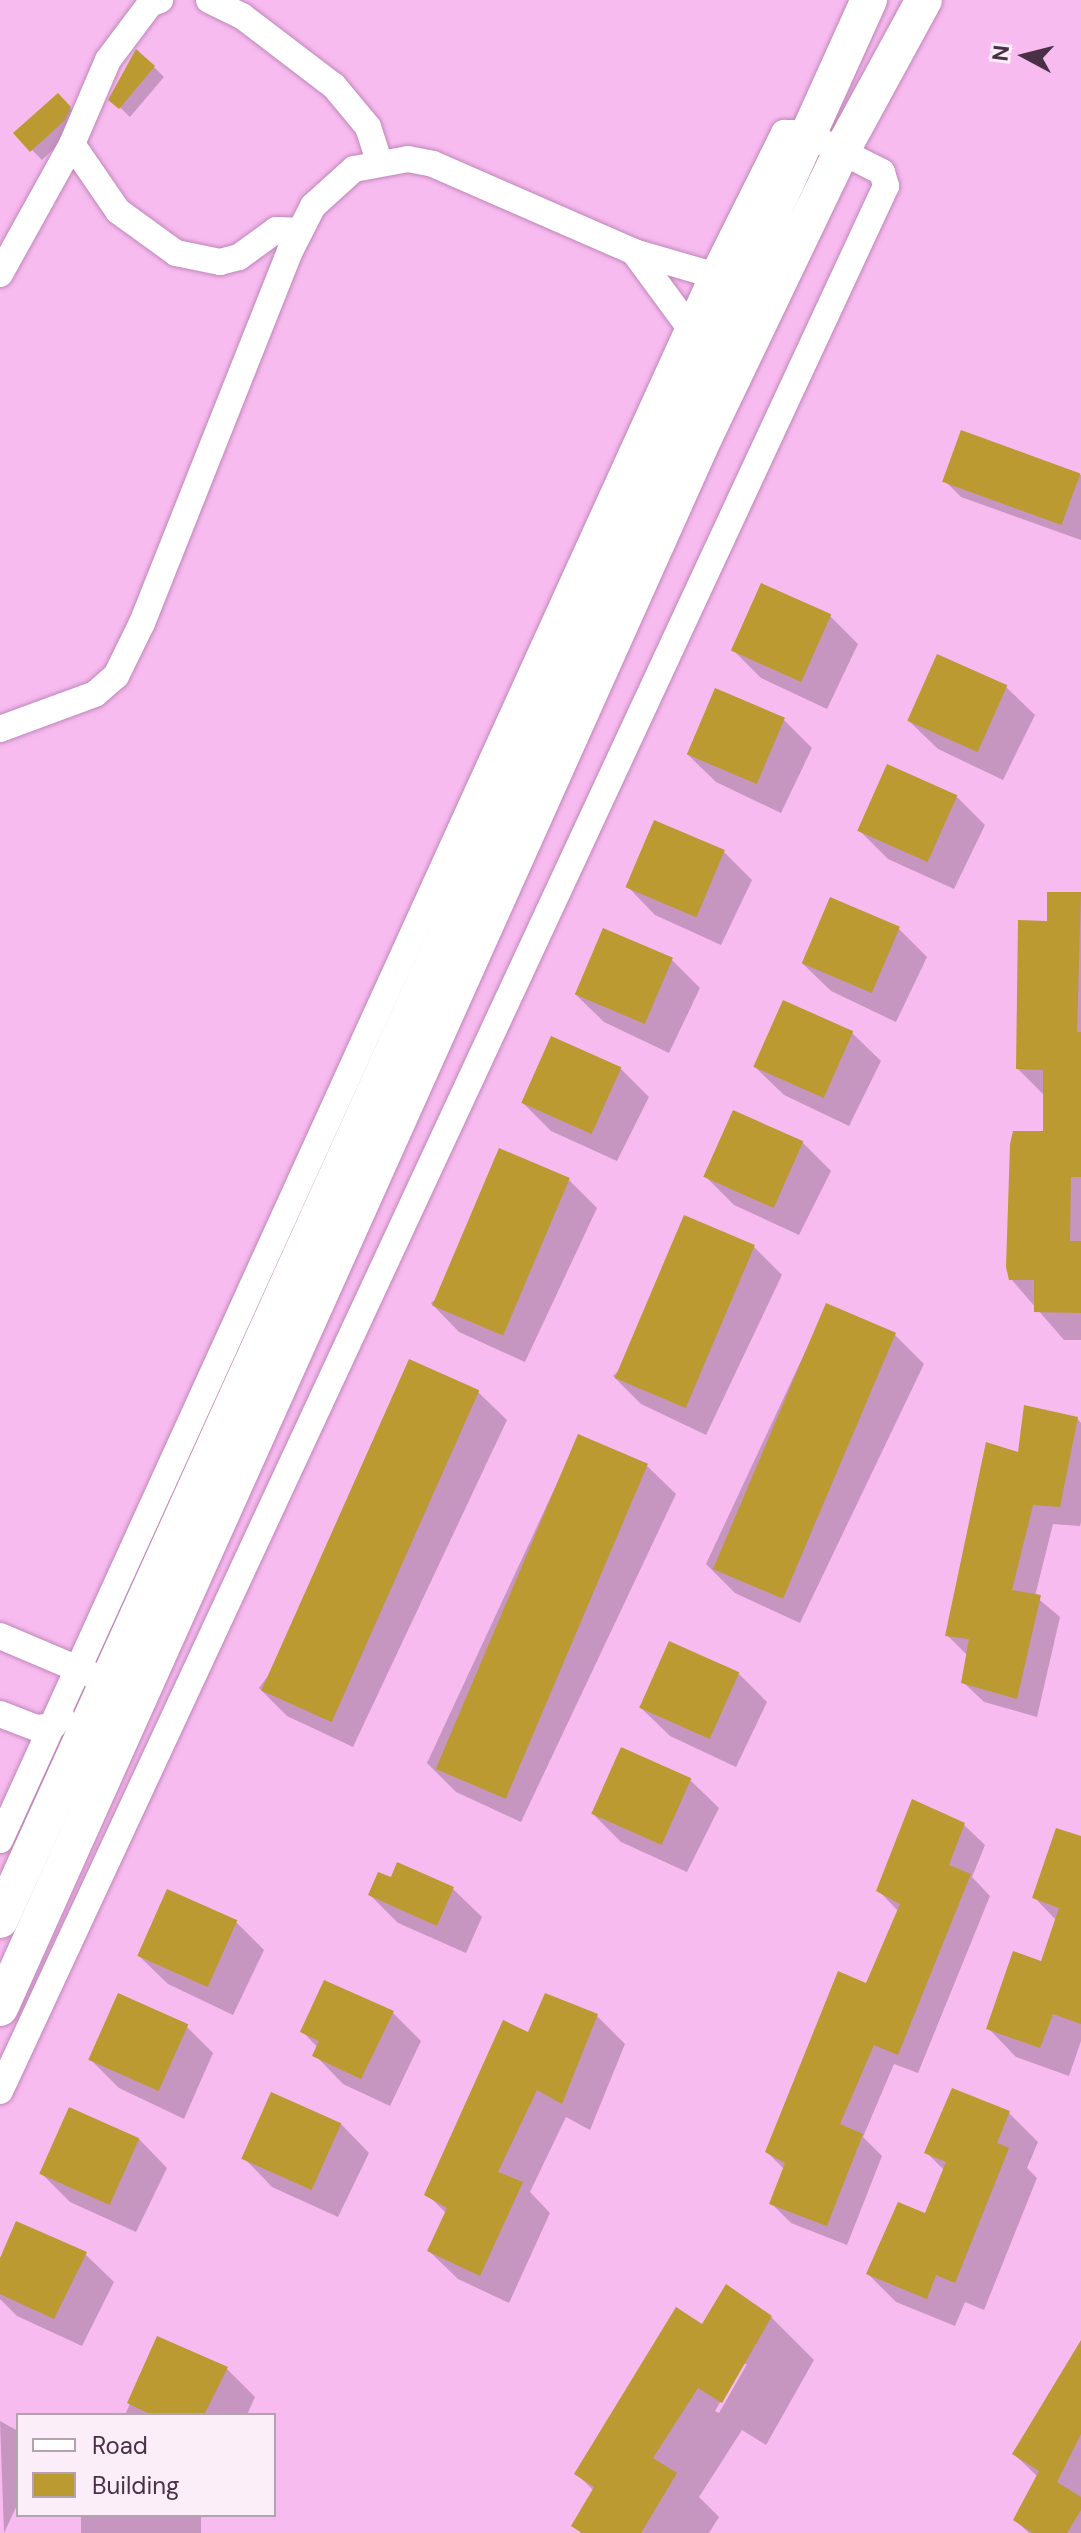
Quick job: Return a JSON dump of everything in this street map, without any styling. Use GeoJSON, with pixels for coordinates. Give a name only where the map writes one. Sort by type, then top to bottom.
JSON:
{"type":"FeatureCollection","features":[{"type":"Feature","properties":{"kind":"main road"},"geometry":{"type":"LineString","coordinates":[[0,1920],[95,1687],[805,133],[869,0]]}},
{"type":"Feature","properties":{"kind":"main road"},"geometry":{"type":"LineString","coordinates":[[0,2008],[705,436],[841,152],[924,0]]}},
{"type":"Feature","properties":{"kind":"street"},"geometry":{"type":"LineString","coordinates":[[0,274],[72,144],[108,60],[150,4],[160,0]]}},
{"type":"Feature","properties":{"kind":"street"},"geometry":{"type":"LineString","coordinates":[[209,0],[229,8],[334,86],[368,127],[379,161]]}},
{"type":"Feature","properties":{"kind":"street"},"geometry":{"type":"LineString","coordinates":[[0,1840],[53,1726],[73,1704],[95,1687],[713,275],[784,133],[805,133],[882,172],[886,186],[0,2091]]}},
{"type":"Feature","properties":{"kind":"street"},"geometry":{"type":"LineString","coordinates":[[72,144],[118,211],[176,253],[220,262],[239,257],[276,230],[300,231]]}},
{"type":"Feature","properties":{"kind":"street"},"geometry":{"type":"LineString","coordinates":[[0,729],[95,694],[116,676],[142,623],[300,231],[331,185],[354,169],[379,161],[433,164],[634,252],[713,275]]}},
{"type":"Feature","properties":{"kind":"street"},"geometry":{"type":"LineString","coordinates":[[634,252],[689,327]]}},
{"type":"Feature","properties":{"kind":"street"},"geometry":{"type":"LineString","coordinates":[[0,1636],[95,1687]]}},
{"type":"Feature","properties":{"kind":"street"},"geometry":{"type":"LineString","coordinates":[[0,1714],[37,1728],[53,1726]]}},
{"type":"Feature","properties":{"kind":"building"},"geometry":{"type":"Polygon","coordinates":[[[136,49],[155,66],[119,109],[108,100],[136,49]]]}},
{"type":"Feature","properties":{"kind":"building"},"geometry":{"type":"Polygon","coordinates":[[[58,93],[71,107],[65,120],[30,152],[13,133],[58,93]]]}},
{"type":"Feature","properties":{"kind":"building"},"geometry":{"type":"Polygon","coordinates":[[[961,430],[1080,473],[1062,525],[942,482],[961,430]]]}},
{"type":"Feature","properties":{"kind":"building"},"geometry":{"type":"Polygon","coordinates":[[[761,583],[831,614],[801,682],[731,651],[761,583]]]}},
{"type":"Feature","properties":{"kind":"building"},"geometry":{"type":"Polygon","coordinates":[[[937,654],[1007,685],[978,752],[907,721],[937,654]]]}},
{"type":"Feature","properties":{"kind":"building"},"geometry":{"type":"Polygon","coordinates":[[[715,688],[785,718],[757,784],[687,754],[715,688]]]}},
{"type":"Feature","properties":{"kind":"building"},"geometry":{"type":"Polygon","coordinates":[[[887,764],[957,795],[928,862],[857,831],[887,764]]]}},
{"type":"Feature","properties":{"kind":"building"},"geometry":{"type":"Polygon","coordinates":[[[654,820],[725,850],[696,917],[625,887],[654,820]]]}},
{"type":"Feature","properties":{"kind":"building"},"geometry":{"type":"Polygon","coordinates":[[[1047,892],[1081,892],[1077,1032],[1081,1032],[1081,1177],[1071,1177],[1070,1241],[1081,1241],[1081,1313],[1034,1312],[1034,1280],[1009,1280],[1006,1267],[1013,1131],[1043,1131],[1043,1070],[1016,1069],[1018,920],[1047,921],[1047,892]]]}},
{"type":"Feature","properties":{"kind":"building"},"geometry":{"type":"Polygon","coordinates":[[[830,897],[900,927],[872,993],[802,963],[830,897]]]}},
{"type":"Feature","properties":{"kind":"building"},"geometry":{"type":"Polygon","coordinates":[[[603,928],[673,958],[645,1024],[575,994],[603,928]]]}},
{"type":"Feature","properties":{"kind":"building"},"geometry":{"type":"Polygon","coordinates":[[[783,1000],[853,1031],[824,1098],[753,1067],[783,1000]]]}},
{"type":"Feature","properties":{"kind":"building"},"geometry":{"type":"Polygon","coordinates":[[[551,1036],[621,1067],[592,1134],[521,1103],[551,1036]]]}},
{"type":"Feature","properties":{"kind":"building"},"geometry":{"type":"Polygon","coordinates":[[[733,1110],[803,1141],[774,1208],[703,1177],[733,1110]]]}},
{"type":"Feature","properties":{"kind":"building"},"geometry":{"type":"Polygon","coordinates":[[[499,1148],[570,1178],[503,1335],[432,1305],[499,1148]]]}},
{"type":"Feature","properties":{"kind":"building"},"geometry":{"type":"Polygon","coordinates":[[[684,1215],[755,1245],[686,1408],[615,1378],[684,1215]]]}},
{"type":"Feature","properties":{"kind":"building"},"geometry":{"type":"Polygon","coordinates":[[[826,1303],[896,1333],[783,1599],[713,1569],[826,1303]]]}},
{"type":"Feature","properties":{"kind":"building"},"geometry":{"type":"Polygon","coordinates":[[[409,1359],[479,1390],[332,1722],[261,1691],[409,1359]]]}},
{"type":"Feature","properties":{"kind":"building"},"geometry":{"type":"Polygon","coordinates":[[[1024,1405],[1078,1417],[1060,1507],[1033,1505],[1012,1590],[1041,1595],[1017,1699],[961,1683],[969,1639],[945,1636],[986,1442],[1018,1452],[1024,1405]]]}},
{"type":"Feature","properties":{"kind":"building"},"geometry":{"type":"Polygon","coordinates":[[[578,1434],[648,1464],[506,1799],[436,1769],[578,1434]]]}},
{"type":"Feature","properties":{"kind":"building"},"geometry":{"type":"Polygon","coordinates":[[[669,1641],[739,1672],[710,1739],[639,1708],[669,1641]]]}},
{"type":"Feature","properties":{"kind":"building"},"geometry":{"type":"Polygon","coordinates":[[[621,1747],[691,1778],[662,1845],[591,1814],[621,1747]]]}},
{"type":"Feature","properties":{"kind":"building"},"geometry":{"type":"Polygon","coordinates":[[[912,1799],[965,1823],[949,1865],[971,1874],[898,2055],[874,2045],[840,2124],[863,2134],[827,2226],[769,2204],[785,2163],[765,2152],[838,1971],[866,1983],[900,1904],[876,1891],[912,1799]]]}},
{"type":"Feature","properties":{"kind":"building"},"geometry":{"type":"Polygon","coordinates":[[[1056,1828],[1081,1836],[1081,2024],[1053,2014],[1040,2048],[986,2029],[1013,1951],[1041,1961],[1059,1908],[1032,1898],[1056,1828]]]}},
{"type":"Feature","properties":{"kind":"building"},"geometry":{"type":"Polygon","coordinates":[[[397,1862],[454,1887],[437,1926],[368,1895],[378,1872],[391,1877],[397,1862]]]}},
{"type":"Feature","properties":{"kind":"building"},"geometry":{"type":"Polygon","coordinates":[[[167,1889],[237,1920],[208,1987],[137,1956],[167,1889]]]}},
{"type":"Feature","properties":{"kind":"building"},"geometry":{"type":"Polygon","coordinates":[[[324,1980],[394,2011],[361,2079],[312,2056],[319,2041],[300,2032],[324,1980]]]}},
{"type":"Feature","properties":{"kind":"building"},"geometry":{"type":"Polygon","coordinates":[[[118,1993],[188,2024],[159,2091],[88,2060],[118,1993]]]}},
{"type":"Feature","properties":{"kind":"building"},"geometry":{"type":"Polygon","coordinates":[[[545,1993],[598,2014],[562,2104],[537,2090],[498,2172],[523,2182],[480,2276],[427,2251],[447,2208],[424,2195],[503,2020],[528,2032],[545,1993]]]}},
{"type":"Feature","properties":{"kind":"building"},"geometry":{"type":"Polygon","coordinates":[[[952,2088],[1010,2111],[997,2143],[1009,2148],[955,2283],[936,2275],[927,2299],[866,2274],[898,2202],[925,2213],[946,2162],[924,2153],[952,2088]]]}},
{"type":"Feature","properties":{"kind":"building"},"geometry":{"type":"Polygon","coordinates":[[[271,2092],[341,2123],[312,2190],[241,2159],[271,2092]]]}},
{"type":"Feature","properties":{"kind":"building"},"geometry":{"type":"Polygon","coordinates":[[[69,2107],[139,2138],[110,2205],[39,2174],[69,2107]]]}},
{"type":"Feature","properties":{"kind":"building"},"geometry":{"type":"Polygon","coordinates":[[[16,2221],[87,2252],[54,2319],[0,2294],[0,2258],[16,2221]]]}},
{"type":"Feature","properties":{"kind":"building"},"geometry":{"type":"Polygon","coordinates":[[[726,2284],[772,2316],[722,2403],[698,2388],[653,2458],[677,2473],[641,2533],[582,2533],[571,2526],[594,2487],[574,2474],[676,2307],[702,2324],[726,2284]]]}},
{"type":"Feature","properties":{"kind":"building"},"geometry":{"type":"Polygon","coordinates":[[[157,2336],[228,2367],[205,2413],[148,2413],[127,2403],[157,2336]]]}},
{"type":"Feature","properties":{"kind":"building"},"geometry":{"type":"Polygon","coordinates":[[[1081,2340],[1081,2434],[1057,2482],[1081,2497],[1081,2510],[1067,2533],[1033,2533],[1013,2520],[1039,2471],[1012,2454],[1081,2340]]]}}]}
